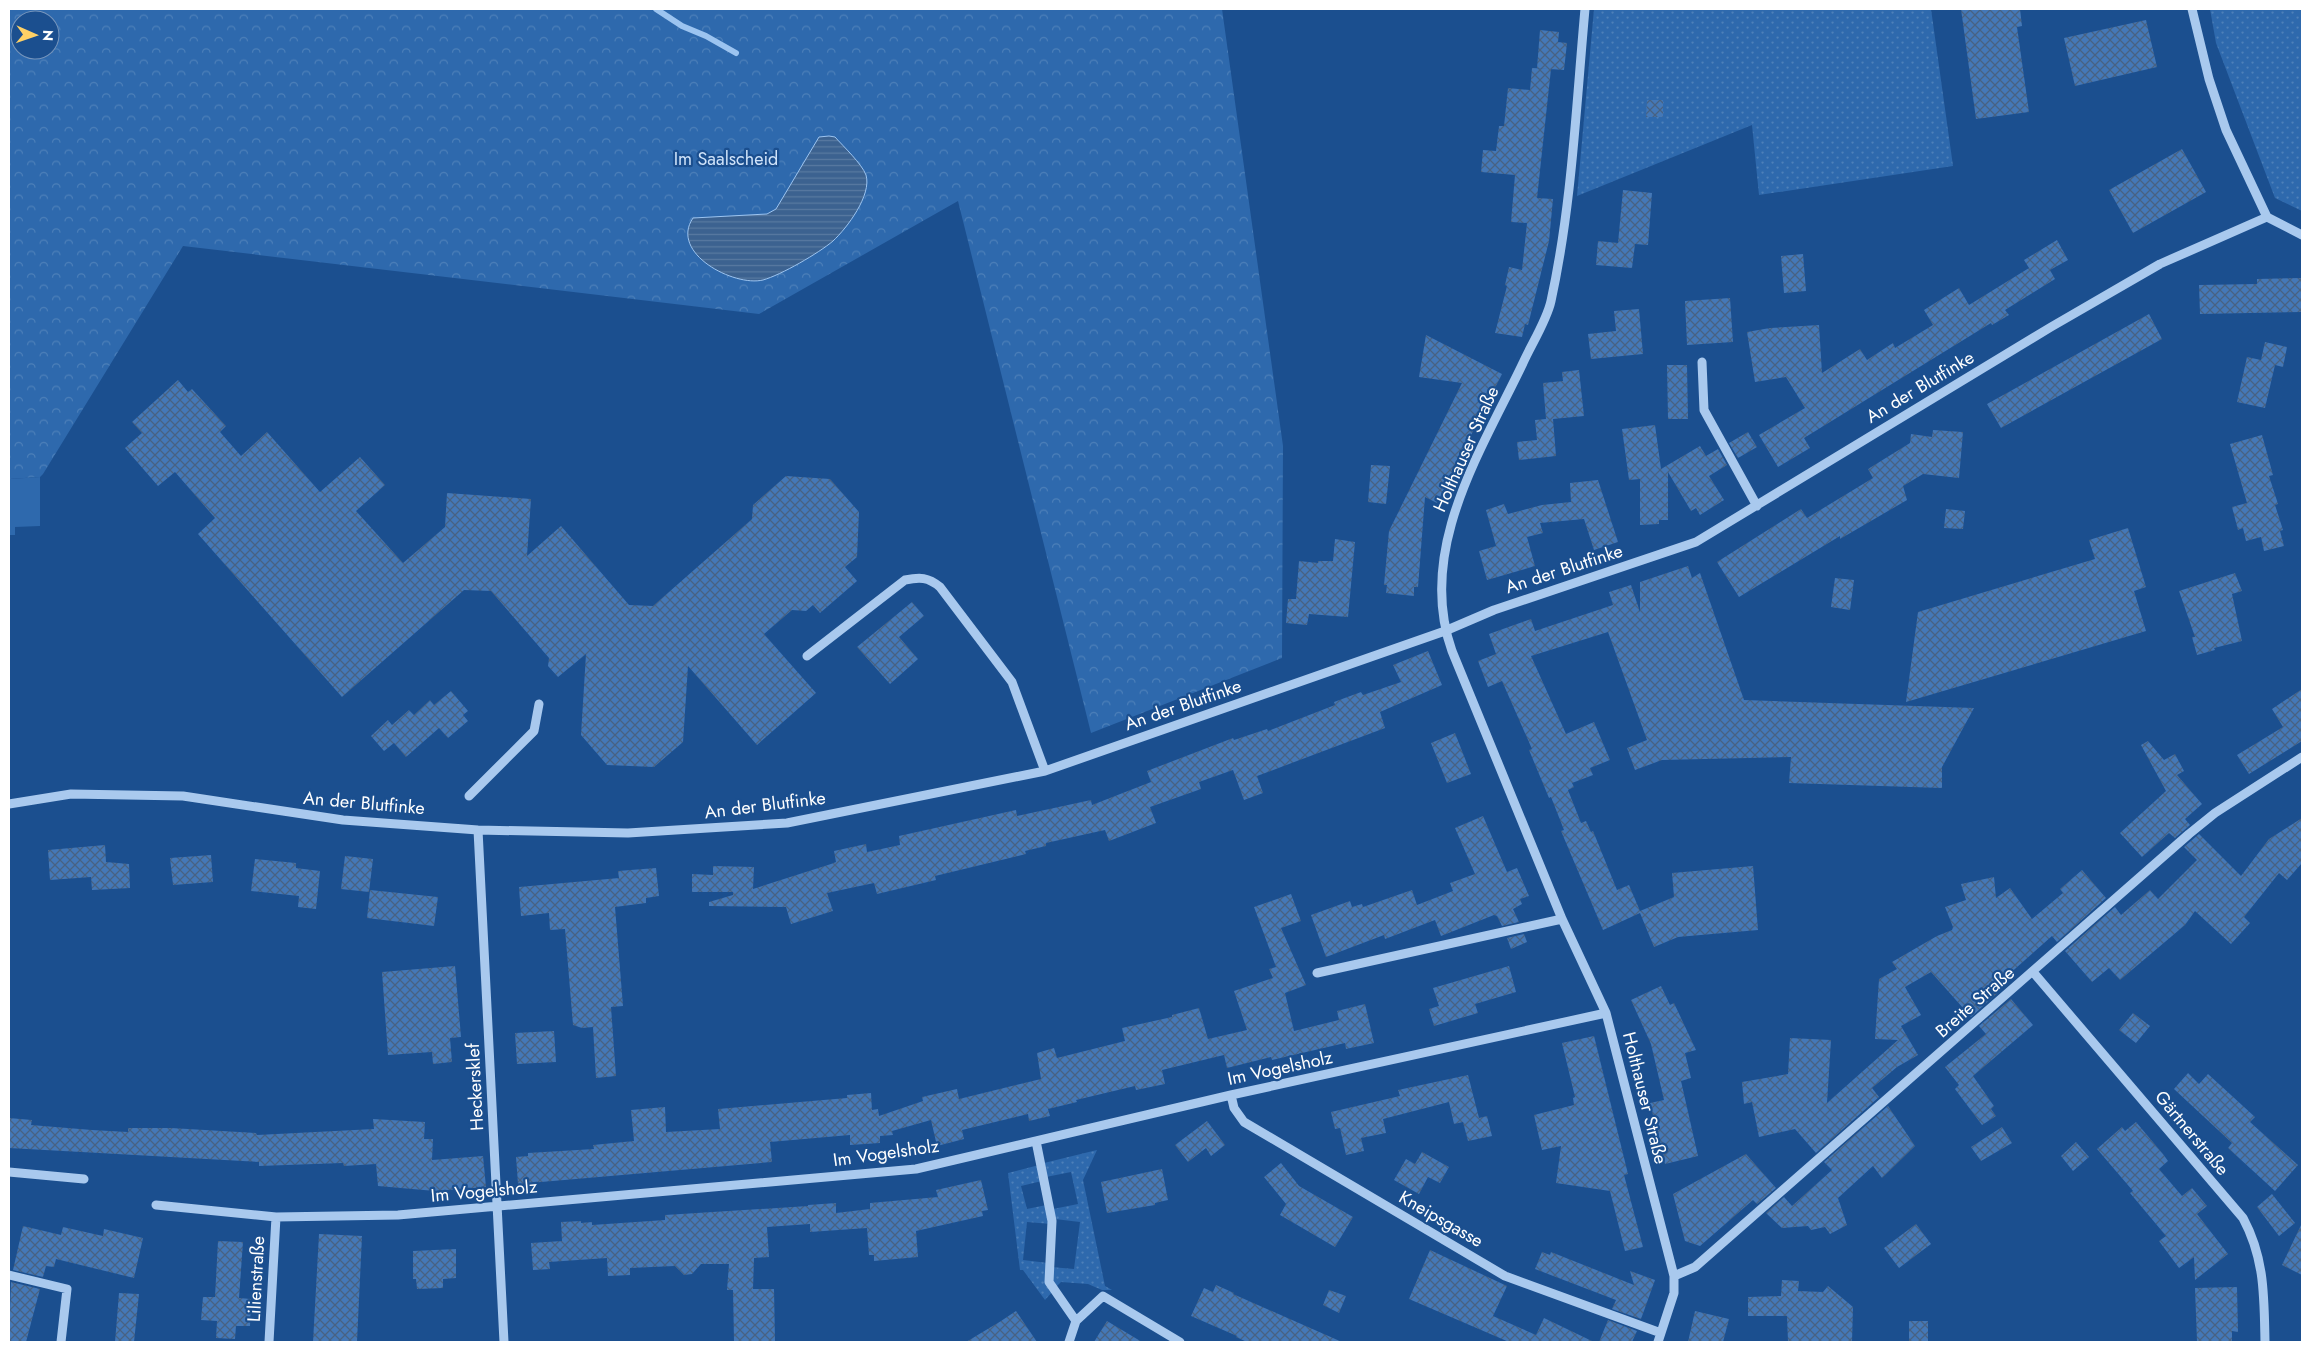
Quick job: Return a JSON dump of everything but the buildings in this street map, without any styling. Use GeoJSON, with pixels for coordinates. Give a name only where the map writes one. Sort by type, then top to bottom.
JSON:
{"type":"FeatureCollection","features":[{"type":"Feature","properties":{"kind":"street","name":"Holthauser Straße"},"geometry":{"type":"LineString","coordinates":[[1585,9],[1571,182],[1550,304],[1458,500],[1445,545],[1442,584],[1445,631],[1562,919],[1606,1013],[1674,1276],[1674,1293],[1660,1338]]}},
{"type":"Feature","properties":{"kind":"street"},"geometry":{"type":"LineString","coordinates":[[2192,9],[2209,79],[2226,130],[2267,217],[2302,235]]}},
{"type":"Feature","properties":{"kind":"street","name":"An der Blutfinke"},"geometry":{"type":"LineString","coordinates":[[9,804],[71,794],[183,796],[343,820],[478,830],[628,834],[787,823],[1044,771],[1445,631],[1494,610],[1696,542],[2051,327],[2160,264],[2267,217]]}},
{"type":"Feature","properties":{"kind":"street"},"geometry":{"type":"LineString","coordinates":[[1702,362],[1704,410],[1756,506]]}},
{"type":"Feature","properties":{"kind":"street"},"geometry":{"type":"LineString","coordinates":[[807,656],[905,580],[931,579],[940,587],[1012,682],[1044,771]]}},
{"type":"Feature","properties":{"kind":"street"},"geometry":{"type":"LineString","coordinates":[[469,796],[534,731],[539,704]]}},
{"type":"Feature","properties":{"kind":"street","name":"Breite Straße"},"geometry":{"type":"LineString","coordinates":[[1674,1276],[1695,1267],[2215,813],[2302,757]]}},
{"type":"Feature","properties":{"kind":"street","name":"Heckersklef"},"geometry":{"type":"LineString","coordinates":[[478,830],[504,1342]]}},
{"type":"Feature","properties":{"kind":"street"},"geometry":{"type":"LineString","coordinates":[[1317,972],[1562,919]]}},
{"type":"Feature","properties":{"kind":"street","name":"Gärtnerstraße"},"geometry":{"type":"LineString","coordinates":[[2034,972],[2243,1218],[2255,1240],[2260,1265],[2265,1342]]}},
{"type":"Feature","properties":{"kind":"street","name":"Im Vogelsholz"},"geometry":{"type":"LineString","coordinates":[[156,1205],[276,1217],[398,1215],[916,1169],[1231,1095],[1606,1013]]}},
{"type":"Feature","properties":{"kind":"street","name":"Kneipsgasse"},"geometry":{"type":"LineString","coordinates":[[1231,1095],[1234,1108],[1244,1122],[1505,1276],[1660,1338]]}},
{"type":"Feature","properties":{"kind":"street"},"geometry":{"type":"LineString","coordinates":[[1036,1141],[1052,1221],[1049,1282],[1076,1321]]}},
{"type":"Feature","properties":{"kind":"street"},"geometry":{"type":"LineString","coordinates":[[9,1172],[84,1179]]}},
{"type":"Feature","properties":{"kind":"street","name":"Lilienstraße"},"geometry":{"type":"LineString","coordinates":[[269,1342],[276,1217]]}},
{"type":"Feature","properties":{"kind":"street"},"geometry":{"type":"LineString","coordinates":[[9,1275],[67,1289],[60,1342]]}},
{"type":"Feature","properties":{"kind":"street"},"geometry":{"type":"LineString","coordinates":[[1069,1342],[1076,1321],[1103,1296],[1180,1342]]}},
{"type":"Feature","properties":{"kind":"green space","name":"Im Saalscheid"},"geometry":{"type":"Polygon","coordinates":[[[9,9],[1222,9],[1283,446],[1282,658],[1091,733],[958,201],[759,314],[183,246],[40,477],[9,479],[9,9]]]}},
{"type":"Feature","properties":{"kind":"green space"},"geometry":{"type":"Polygon","coordinates":[[[1594,9],[1931,9],[1953,166],[1759,195],[1752,125],[1577,196],[1594,9]]]}},
{"type":"Feature","properties":{"kind":"green space"},"geometry":{"type":"Polygon","coordinates":[[[2210,9],[2302,9],[2302,211],[2275,198],[2216,43],[2210,9]]]}},
{"type":"Feature","properties":{"kind":"green space"},"geometry":{"type":"Polygon","coordinates":[[[40,477],[40,526],[15,527],[15,535],[9,535],[9,479],[40,477]]]}},
{"type":"Feature","properties":{"kind":"green space"},"geometry":{"type":"Polygon","coordinates":[[[1097,1150],[1083,1180],[1105,1286],[1112,1290],[1102,1290],[1088,1284],[1061,1282],[1055,1288],[1050,1282],[1051,1267],[1074,1269],[1080,1222],[1055,1219],[1053,1209],[1078,1204],[1071,1172],[1046,1177],[1044,1163],[1097,1150]]]}},
{"type":"Feature","properties":{"kind":"green space"},"geometry":{"type":"Polygon","coordinates":[[[1039,1165],[1042,1181],[1021,1186],[1027,1209],[1051,1204],[1051,1224],[1027,1222],[1023,1260],[1048,1263],[1053,1291],[1045,1300],[1023,1270],[1020,1270],[1008,1173],[1039,1165]]]}},
{"type":"Feature","properties":{"kind":"shaded area"},"geometry":{"type":"Polygon","coordinates":[[[819,137],[835,137],[857,161],[866,175],[867,183],[857,211],[833,241],[799,263],[763,280],[751,281],[722,273],[708,265],[697,255],[690,243],[688,231],[693,218],[767,214],[776,209],[819,137]]]}},
{"type":"Feature","properties":{"kind":"waterway"},"geometry":{"type":"LineString","coordinates":[[656,9],[682,26],[706,36],[736,53]]}}]}
